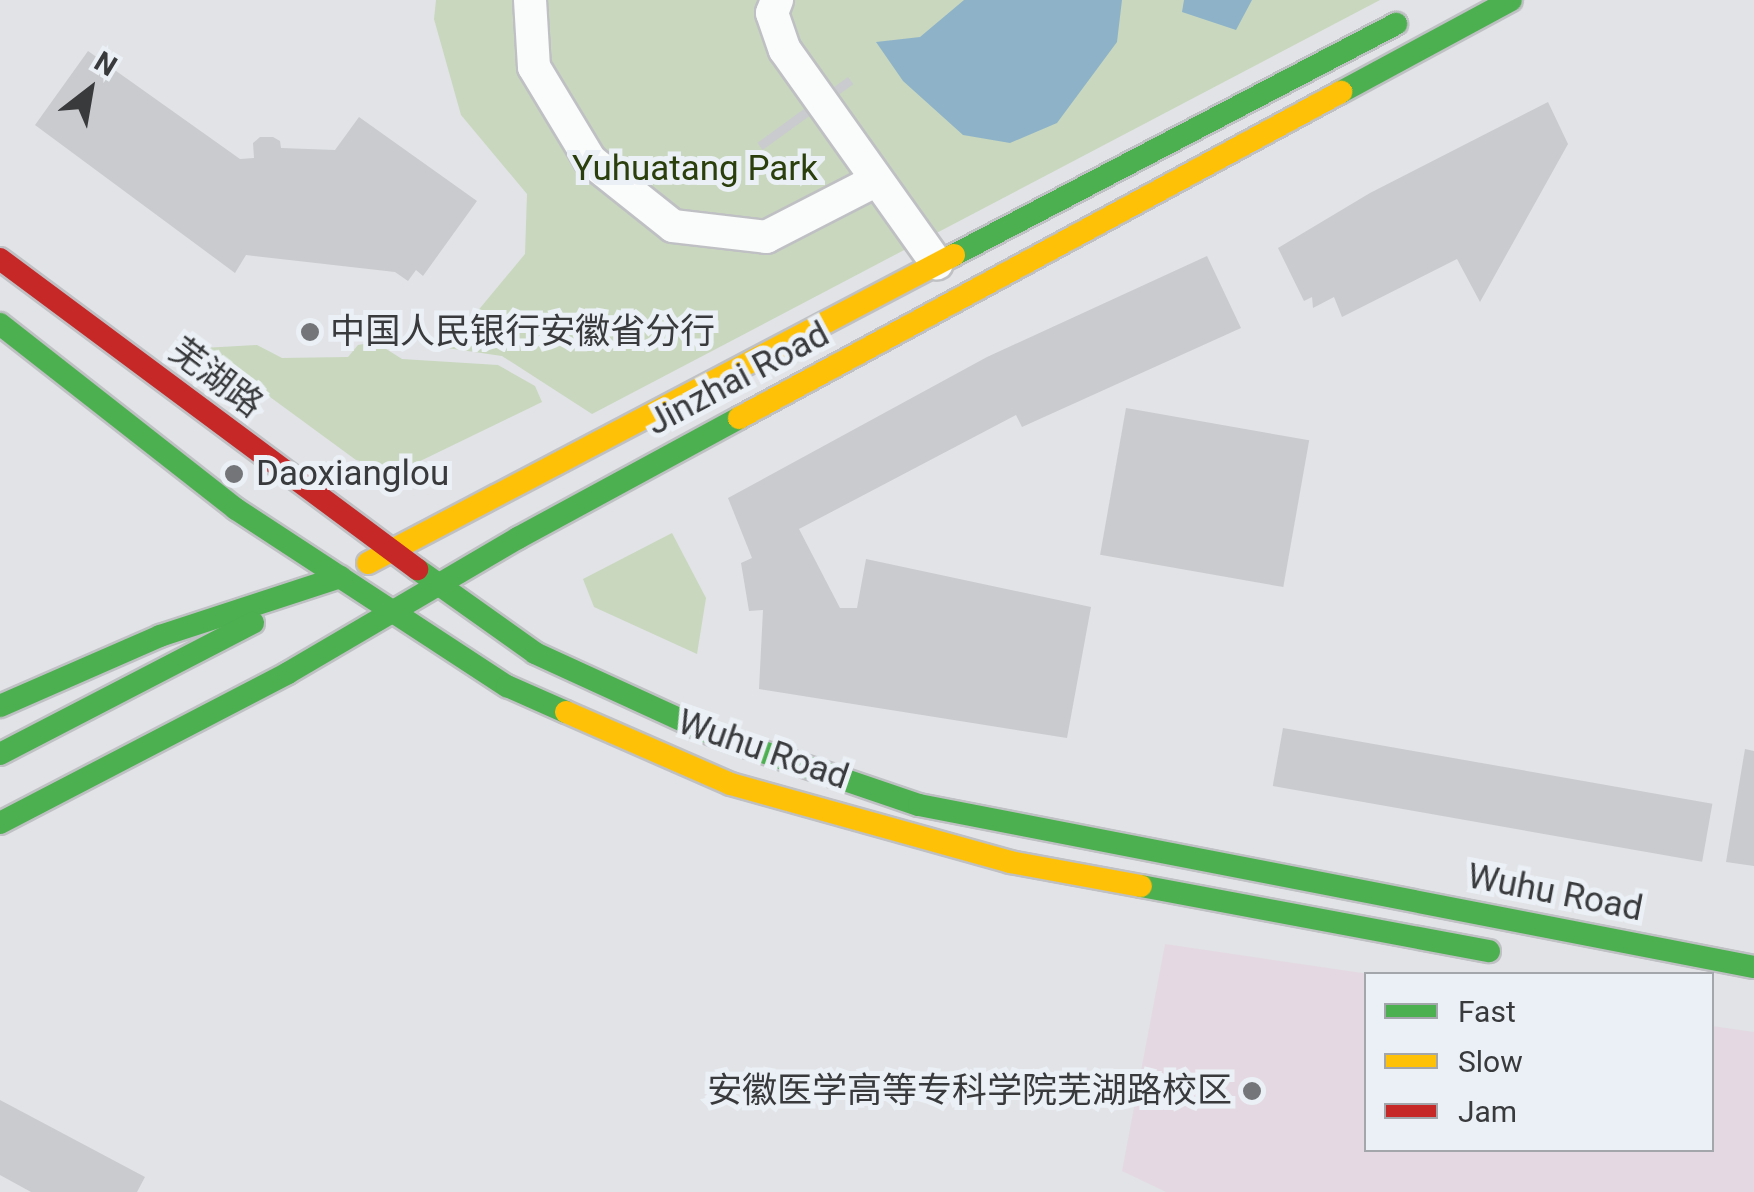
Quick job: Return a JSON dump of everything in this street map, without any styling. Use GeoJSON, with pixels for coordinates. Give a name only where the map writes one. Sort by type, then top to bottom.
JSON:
{"type":"FeatureCollection","features":[{"type":"Feature","properties":{"kind":"main road","name":"Jinzhai Road"},"geometry":{"type":"LineString","coordinates":[[0,823],[288,673],[440,584],[1511,0]]}},
{"type":"Feature","properties":{"kind":"main road","name":"Jinzhai Road"},"geometry":{"type":"LineString","coordinates":[[0,754],[1424,9]]}},
{"type":"Feature","properties":{"kind":"main road","name":"芜湖路"},"geometry":{"type":"LineString","coordinates":[[0,259],[392,551]]}},
{"type":"Feature","properties":{"kind":"main road","name":"Wuhu Road"},"geometry":{"type":"LineString","coordinates":[[0,324],[236,509],[507,686],[731,784],[1010,862],[1519,956]]}},
{"type":"Feature","properties":{"kind":"main road","name":"Wuhu Road"},"geometry":{"type":"LineString","coordinates":[[392,551],[535,653],[716,736],[919,805],[1754,967]]}},
{"type":"Feature","properties":{"kind":"main road"},"geometry":{"type":"LineString","coordinates":[[0,706],[160,636],[341,577]]}},
{"type":"Feature","properties":{"kind":"street"},"geometry":{"type":"LineString","coordinates":[[530,0],[534,68],[590,160],[673,226],[766,237],[876,181]]}},
{"type":"Feature","properties":{"kind":"street"},"geometry":{"type":"LineString","coordinates":[[777,0],[772,13],[785,50],[937,264]]}},
{"type":"Feature","properties":{"kind":"shaded area","name":"安徽医学高等专科学院芜湖路校区"},"geometry":{"type":"Polygon","coordinates":[[[1165,944],[1364,973],[1364,1152],[1714,1152],[1714,1026],[1754,1032],[1754,1192],[1166,1192],[1122,1171],[1165,944]]]}},
{"type":"Feature","properties":{"kind":"green space","name":"Yuhuatang Park"},"geometry":{"type":"Polygon","coordinates":[[[436,0],[1380,0],[592,414],[502,356],[447,348],[525,254],[527,194],[461,115],[434,19],[436,0]]]}},
{"type":"Feature","properties":{"kind":"green space"},"geometry":{"type":"Polygon","coordinates":[[[375,342],[402,359],[498,365],[535,386],[542,402],[412,465],[390,469],[356,460],[203,348],[257,345],[282,358],[348,357],[358,345],[375,342]]]}},
{"type":"Feature","properties":{"kind":"green space"},"geometry":{"type":"Polygon","coordinates":[[[672,533],[706,598],[697,654],[594,607],[583,579],[672,533]]]}},
{"type":"Feature","properties":{"kind":"water"},"geometry":{"type":"Polygon","coordinates":[[[964,0],[1122,0],[1117,42],[1057,123],[1010,143],[963,135],[903,81],[876,42],[920,37],[964,0]]]}},
{"type":"Feature","properties":{"kind":"water"},"geometry":{"type":"Polygon","coordinates":[[[1184,0],[1252,0],[1236,30],[1182,12],[1184,0]]]}},
{"type":"Feature","properties":{"kind":"building"},"geometry":{"type":"Polygon","coordinates":[[[88,51],[240,159],[254,158],[253,143],[260,137],[273,137],[280,141],[281,148],[335,150],[359,117],[477,201],[423,276],[416,270],[408,281],[395,272],[246,255],[235,273],[35,125],[88,51]]]}},
{"type":"Feature","properties":{"kind":"building"},"geometry":{"type":"Polygon","coordinates":[[[848,77],[853,84],[763,150],[757,143],[848,77]]]}},
{"type":"Feature","properties":{"kind":"building"},"geometry":{"type":"Polygon","coordinates":[[[1548,102],[1568,144],[1480,302],[1457,259],[1342,317],[1334,297],[1313,308],[1312,297],[1304,301],[1278,248],[1370,193],[1548,102]]]}},
{"type":"Feature","properties":{"kind":"building"},"geometry":{"type":"Polygon","coordinates":[[[1207,256],[1241,328],[1022,427],[1016,415],[799,529],[840,608],[857,608],[866,559],[1091,607],[1067,738],[759,689],[763,610],[749,611],[741,563],[752,558],[728,498],[987,357],[1207,256]]]}},
{"type":"Feature","properties":{"kind":"building"},"geometry":{"type":"Polygon","coordinates":[[[1126,408],[1309,440],[1283,587],[1100,555],[1126,408]]]}},
{"type":"Feature","properties":{"kind":"building"},"geometry":{"type":"Polygon","coordinates":[[[1283,728],[1712,804],[1702,862],[1273,786],[1283,728]]]}},
{"type":"Feature","properties":{"kind":"building"},"geometry":{"type":"Polygon","coordinates":[[[1745,749],[1754,751],[1754,866],[1726,862],[1745,749]]]}},
{"type":"Feature","properties":{"kind":"building"},"geometry":{"type":"Polygon","coordinates":[[[0,1100],[145,1177],[137,1192],[31,1192],[0,1175],[0,1100]]]}},
{"type":"Feature","properties":{"kind":"traffic: fast"},"geometry":{"type":"LineString","coordinates":[[1341,92],[1511,0]]}},
{"type":"Feature","properties":{"kind":"traffic: fast"},"geometry":{"type":"LineString","coordinates":[[954,255],[1396,24]]}},
{"type":"Feature","properties":{"kind":"traffic: fast"},"geometry":{"type":"LineString","coordinates":[[0,324],[236,509],[507,686],[566,712]]}},
{"type":"Feature","properties":{"kind":"traffic: fast"},"geometry":{"type":"LineString","coordinates":[[0,823],[288,673],[518,538],[739,418]]}},
{"type":"Feature","properties":{"kind":"traffic: fast"},"geometry":{"type":"LineString","coordinates":[[417,569],[535,653],[716,736],[919,805],[1754,967]]}},
{"type":"Feature","properties":{"kind":"traffic: fast"},"geometry":{"type":"LineString","coordinates":[[0,706],[160,636],[341,577]]}},
{"type":"Feature","properties":{"kind":"traffic: fast"},"geometry":{"type":"LineString","coordinates":[[0,754],[253,623]]}},
{"type":"Feature","properties":{"kind":"traffic: fast"},"geometry":{"type":"LineString","coordinates":[[1141,886],[1489,951]]}},
{"type":"Feature","properties":{"kind":"traffic: slow"},"geometry":{"type":"LineString","coordinates":[[739,418],[1341,92]]}},
{"type":"Feature","properties":{"kind":"traffic: slow"},"geometry":{"type":"LineString","coordinates":[[368,563],[954,255]]}},
{"type":"Feature","properties":{"kind":"traffic: slow"},"geometry":{"type":"LineString","coordinates":[[566,712],[731,784],[1010,862],[1141,886]]}},
{"type":"Feature","properties":{"kind":"traffic: jam"},"geometry":{"type":"LineString","coordinates":[[0,259],[417,569]]}},
{"type":"Feature","properties":{"kind":"place","name":"中国人民银行安徽省分行"},"geometry":{"type":"Point","coordinates":[310,332]}},
{"type":"Feature","properties":{"kind":"place","name":"Daoxianglou"},"geometry":{"type":"Point","coordinates":[234,474]}},
{"type":"Feature","properties":{"kind":"place","name":"安徽医学高等专科学院芜湖路校区"},"geometry":{"type":"Point","coordinates":[1252,1091]}}]}
